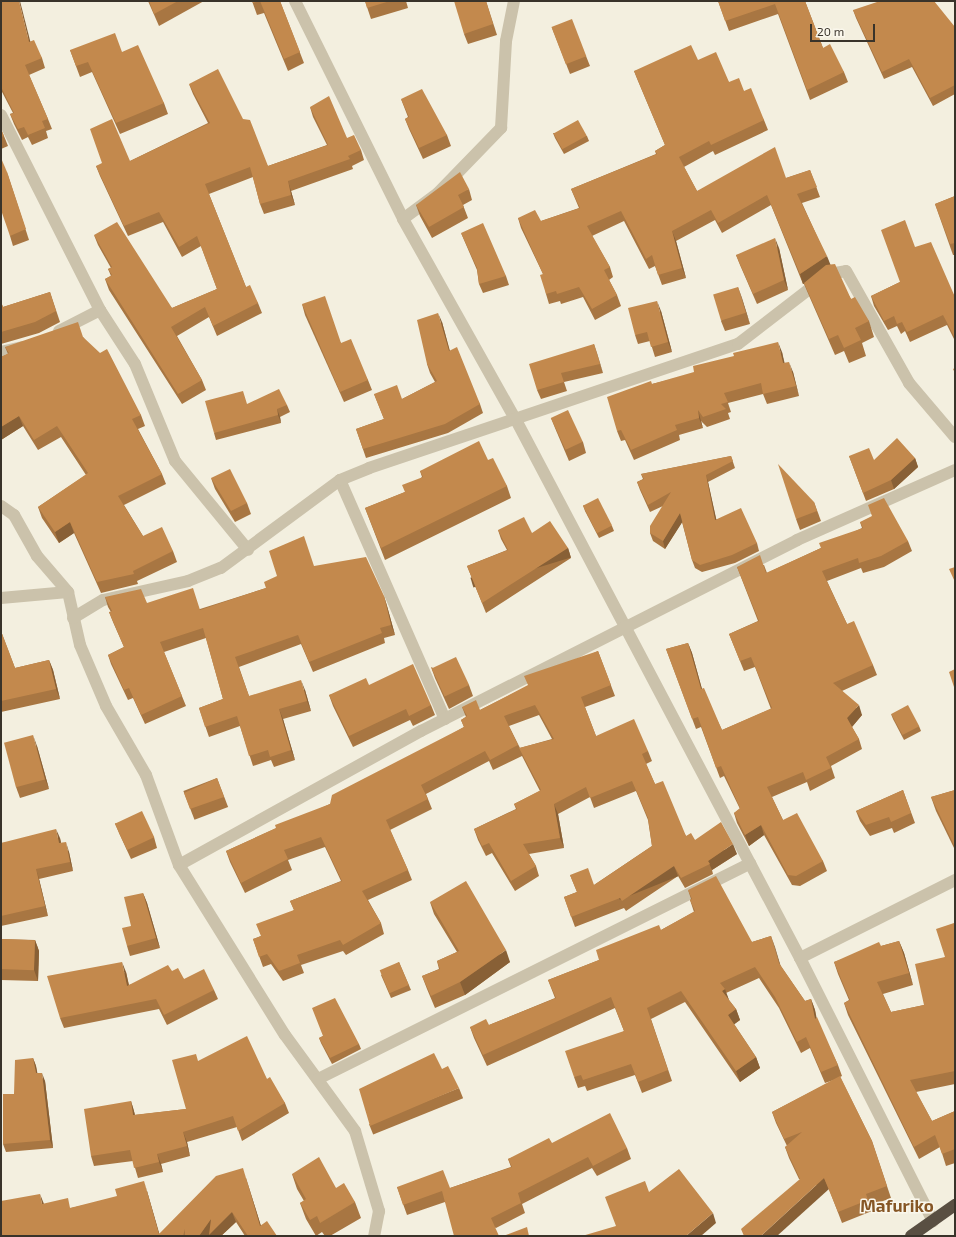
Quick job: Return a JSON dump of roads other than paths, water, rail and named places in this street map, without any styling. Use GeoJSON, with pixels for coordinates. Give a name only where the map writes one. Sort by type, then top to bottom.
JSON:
{"type":"FeatureCollection","features":[{"type":"Feature","properties":{"kind":"highway"},"geometry":{"type":"LineString","coordinates":[[911,1236],[955,1205]]}},
{"type":"Feature","properties":{"kind":"street"},"geometry":{"type":"LineString","coordinates":[[295,1],[403,219],[516,420],[625,630],[800,958],[933,1221]]}},
{"type":"Feature","properties":{"kind":"street"},"geometry":{"type":"LineString","coordinates":[[403,219],[438,193],[501,128],[506,41],[514,1]]}},
{"type":"Feature","properties":{"kind":"street"},"geometry":{"type":"LineString","coordinates":[[1,115],[100,310],[135,364],[175,461],[248,550]]}},
{"type":"Feature","properties":{"kind":"street"},"geometry":{"type":"LineString","coordinates":[[73,618],[102,600],[188,581],[221,568],[248,550],[340,480],[738,344],[829,274],[846,271],[909,382],[955,437]]}},
{"type":"Feature","properties":{"kind":"street"},"geometry":{"type":"LineString","coordinates":[[1,352],[42,339],[100,310]]}},
{"type":"Feature","properties":{"kind":"street"},"geometry":{"type":"LineString","coordinates":[[180,864],[445,719],[625,630],[797,540],[955,470]]}},
{"type":"Feature","properties":{"kind":"street"},"geometry":{"type":"LineString","coordinates":[[340,480],[445,719]]}},
{"type":"Feature","properties":{"kind":"street"},"geometry":{"type":"LineString","coordinates":[[1,506],[14,515],[37,556],[68,592],[80,646],[106,706],[146,775],[180,864],[269,1011],[355,1131],[379,1211],[374,1236]]}},
{"type":"Feature","properties":{"kind":"street"},"geometry":{"type":"LineString","coordinates":[[1,598],[68,592]]}},
{"type":"Feature","properties":{"kind":"street"},"geometry":{"type":"LineString","coordinates":[[318,1079],[750,864]]}},
{"type":"Feature","properties":{"kind":"street"},"geometry":{"type":"LineString","coordinates":[[800,958],[955,880]]}},
{"type":"Feature","properties":{"kind":"district","name":"Mafuriko"},"geometry":{"type":"Point","coordinates":[897,1206]}}]}
